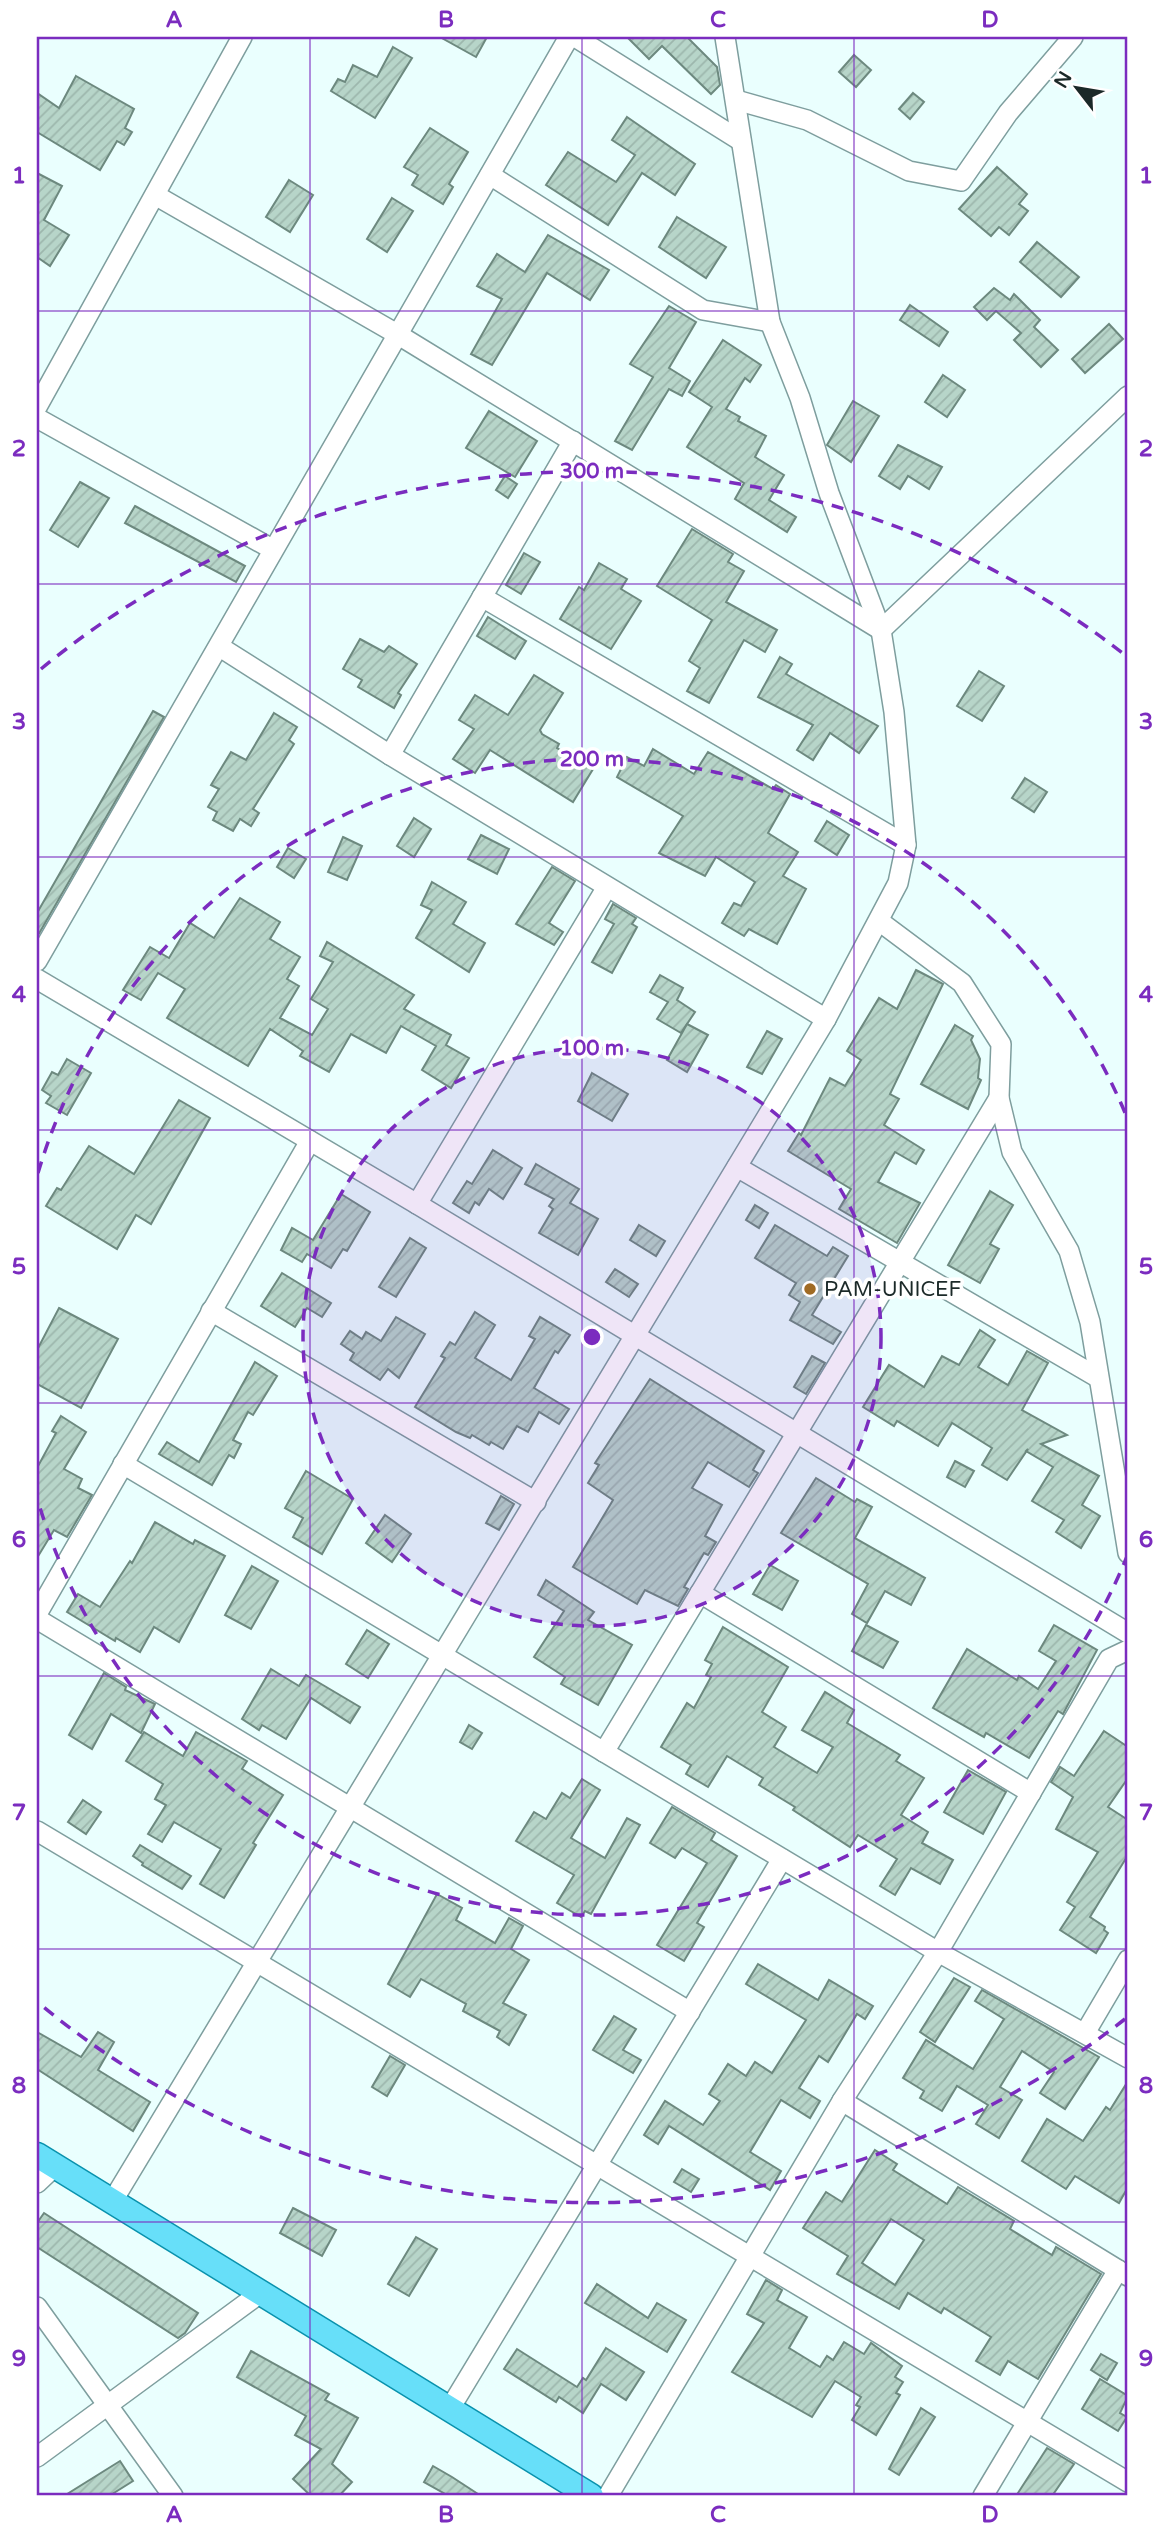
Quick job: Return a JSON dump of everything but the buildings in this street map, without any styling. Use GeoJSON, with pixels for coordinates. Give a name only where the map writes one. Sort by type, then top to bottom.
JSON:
{"type":"FeatureCollection","features":[{"type":"Feature","properties":{"kind":"main road"},"geometry":{"type":"LineString","coordinates":[[46,2161],[591,2496]]}},
{"type":"Feature","properties":{"kind":"street"},"geometry":{"type":"LineString","coordinates":[[37,407],[242,37]]}},
{"type":"Feature","properties":{"kind":"street"},"geometry":{"type":"LineString","coordinates":[[37,961],[569,37]]}},
{"type":"Feature","properties":{"kind":"street"},"geometry":{"type":"LineString","coordinates":[[575,37],[741,141]]}},
{"type":"Feature","properties":{"kind":"street"},"geometry":{"type":"LineString","coordinates":[[112,2202],[826,1019],[898,883],[906,845],[894,712],[881,630],[829,493],[800,398],[770,321],[725,37]]}},
{"type":"Feature","properties":{"kind":"street"},"geometry":{"type":"LineString","coordinates":[[736,100],[807,120],[909,171],[961,181],[1008,113],[1073,37]]}},
{"type":"Feature","properties":{"kind":"street"},"geometry":{"type":"LineString","coordinates":[[490,175],[703,310],[770,321]]}},
{"type":"Feature","properties":{"kind":"street"},"geometry":{"type":"LineString","coordinates":[[155,195],[397,334],[881,630]]}},
{"type":"Feature","properties":{"kind":"street"},"geometry":{"type":"LineString","coordinates":[[881,630],[1128,396]]}},
{"type":"Feature","properties":{"kind":"street"},"geometry":{"type":"LineString","coordinates":[[37,418],[272,549]]}},
{"type":"Feature","properties":{"kind":"street"},"geometry":{"type":"LineString","coordinates":[[390,755],[573,441]]}},
{"type":"Feature","properties":{"kind":"street"},"geometry":{"type":"LineString","coordinates":[[482,597],[906,845]]}},
{"type":"Feature","properties":{"kind":"street"},"geometry":{"type":"LineString","coordinates":[[220,647],[390,755],[826,1019]]}},
{"type":"Feature","properties":{"kind":"street"},"geometry":{"type":"LineString","coordinates":[[417,1204],[607,887]]}},
{"type":"Feature","properties":{"kind":"street"},"geometry":{"type":"LineString","coordinates":[[879,921],[962,983],[1002,1044],[999,1098],[1012,1152],[1069,1251],[1090,1322],[1128,1553]]}},
{"type":"Feature","properties":{"kind":"street"},"geometry":{"type":"LineString","coordinates":[[37,979],[417,1204],[1128,1633]]}},
{"type":"Feature","properties":{"kind":"street"},"geometry":{"type":"LineString","coordinates":[[604,1752],[798,1436],[999,1098]]}},
{"type":"Feature","properties":{"kind":"street"},"geometry":{"type":"LineString","coordinates":[[310,1141],[37,1616],[350,1809],[690,2012]]}},
{"type":"Feature","properties":{"kind":"street"},"geometry":{"type":"LineString","coordinates":[[737,1167],[900,1265],[1097,1377]]}},
{"type":"Feature","properties":{"kind":"street"},"geometry":{"type":"LineString","coordinates":[[211,1311],[536,1502]]}},
{"type":"Feature","properties":{"kind":"street"},"geometry":{"type":"LineString","coordinates":[[123,1464],[938,1952],[1128,2058]]}},
{"type":"Feature","properties":{"kind":"street"},"geometry":{"type":"LineString","coordinates":[[700,1593],[1031,1793]]}},
{"type":"Feature","properties":{"kind":"street"},"geometry":{"type":"LineString","coordinates":[[608,2496],[842,2101],[938,1952],[1109,1659],[1128,1650]]}},
{"type":"Feature","properties":{"kind":"street"},"geometry":{"type":"LineString","coordinates":[[37,1831],[1128,2482]]}},
{"type":"Feature","properties":{"kind":"street"},"geometry":{"type":"LineString","coordinates":[[449,2410],[782,1858]]}},
{"type":"Feature","properties":{"kind":"street"},"geometry":{"type":"LineString","coordinates":[[1085,2033],[1128,1960]]}},
{"type":"Feature","properties":{"kind":"street"},"geometry":{"type":"LineString","coordinates":[[842,2101],[1123,2273],[983,2496]]}},
{"type":"Feature","properties":{"kind":"street"},"geometry":{"type":"LineString","coordinates":[[37,2183],[46,2161]]}},
{"type":"Feature","properties":{"kind":"street"},"geometry":{"type":"LineString","coordinates":[[37,2457],[259,2294]]}},
{"type":"Feature","properties":{"kind":"street"},"geometry":{"type":"LineString","coordinates":[[37,2307],[173,2496]]}},
{"type":"Feature","properties":{"kind":"place","name":"PAM-UNICEF"},"geometry":{"type":"Point","coordinates":[810,1289]}}]}
